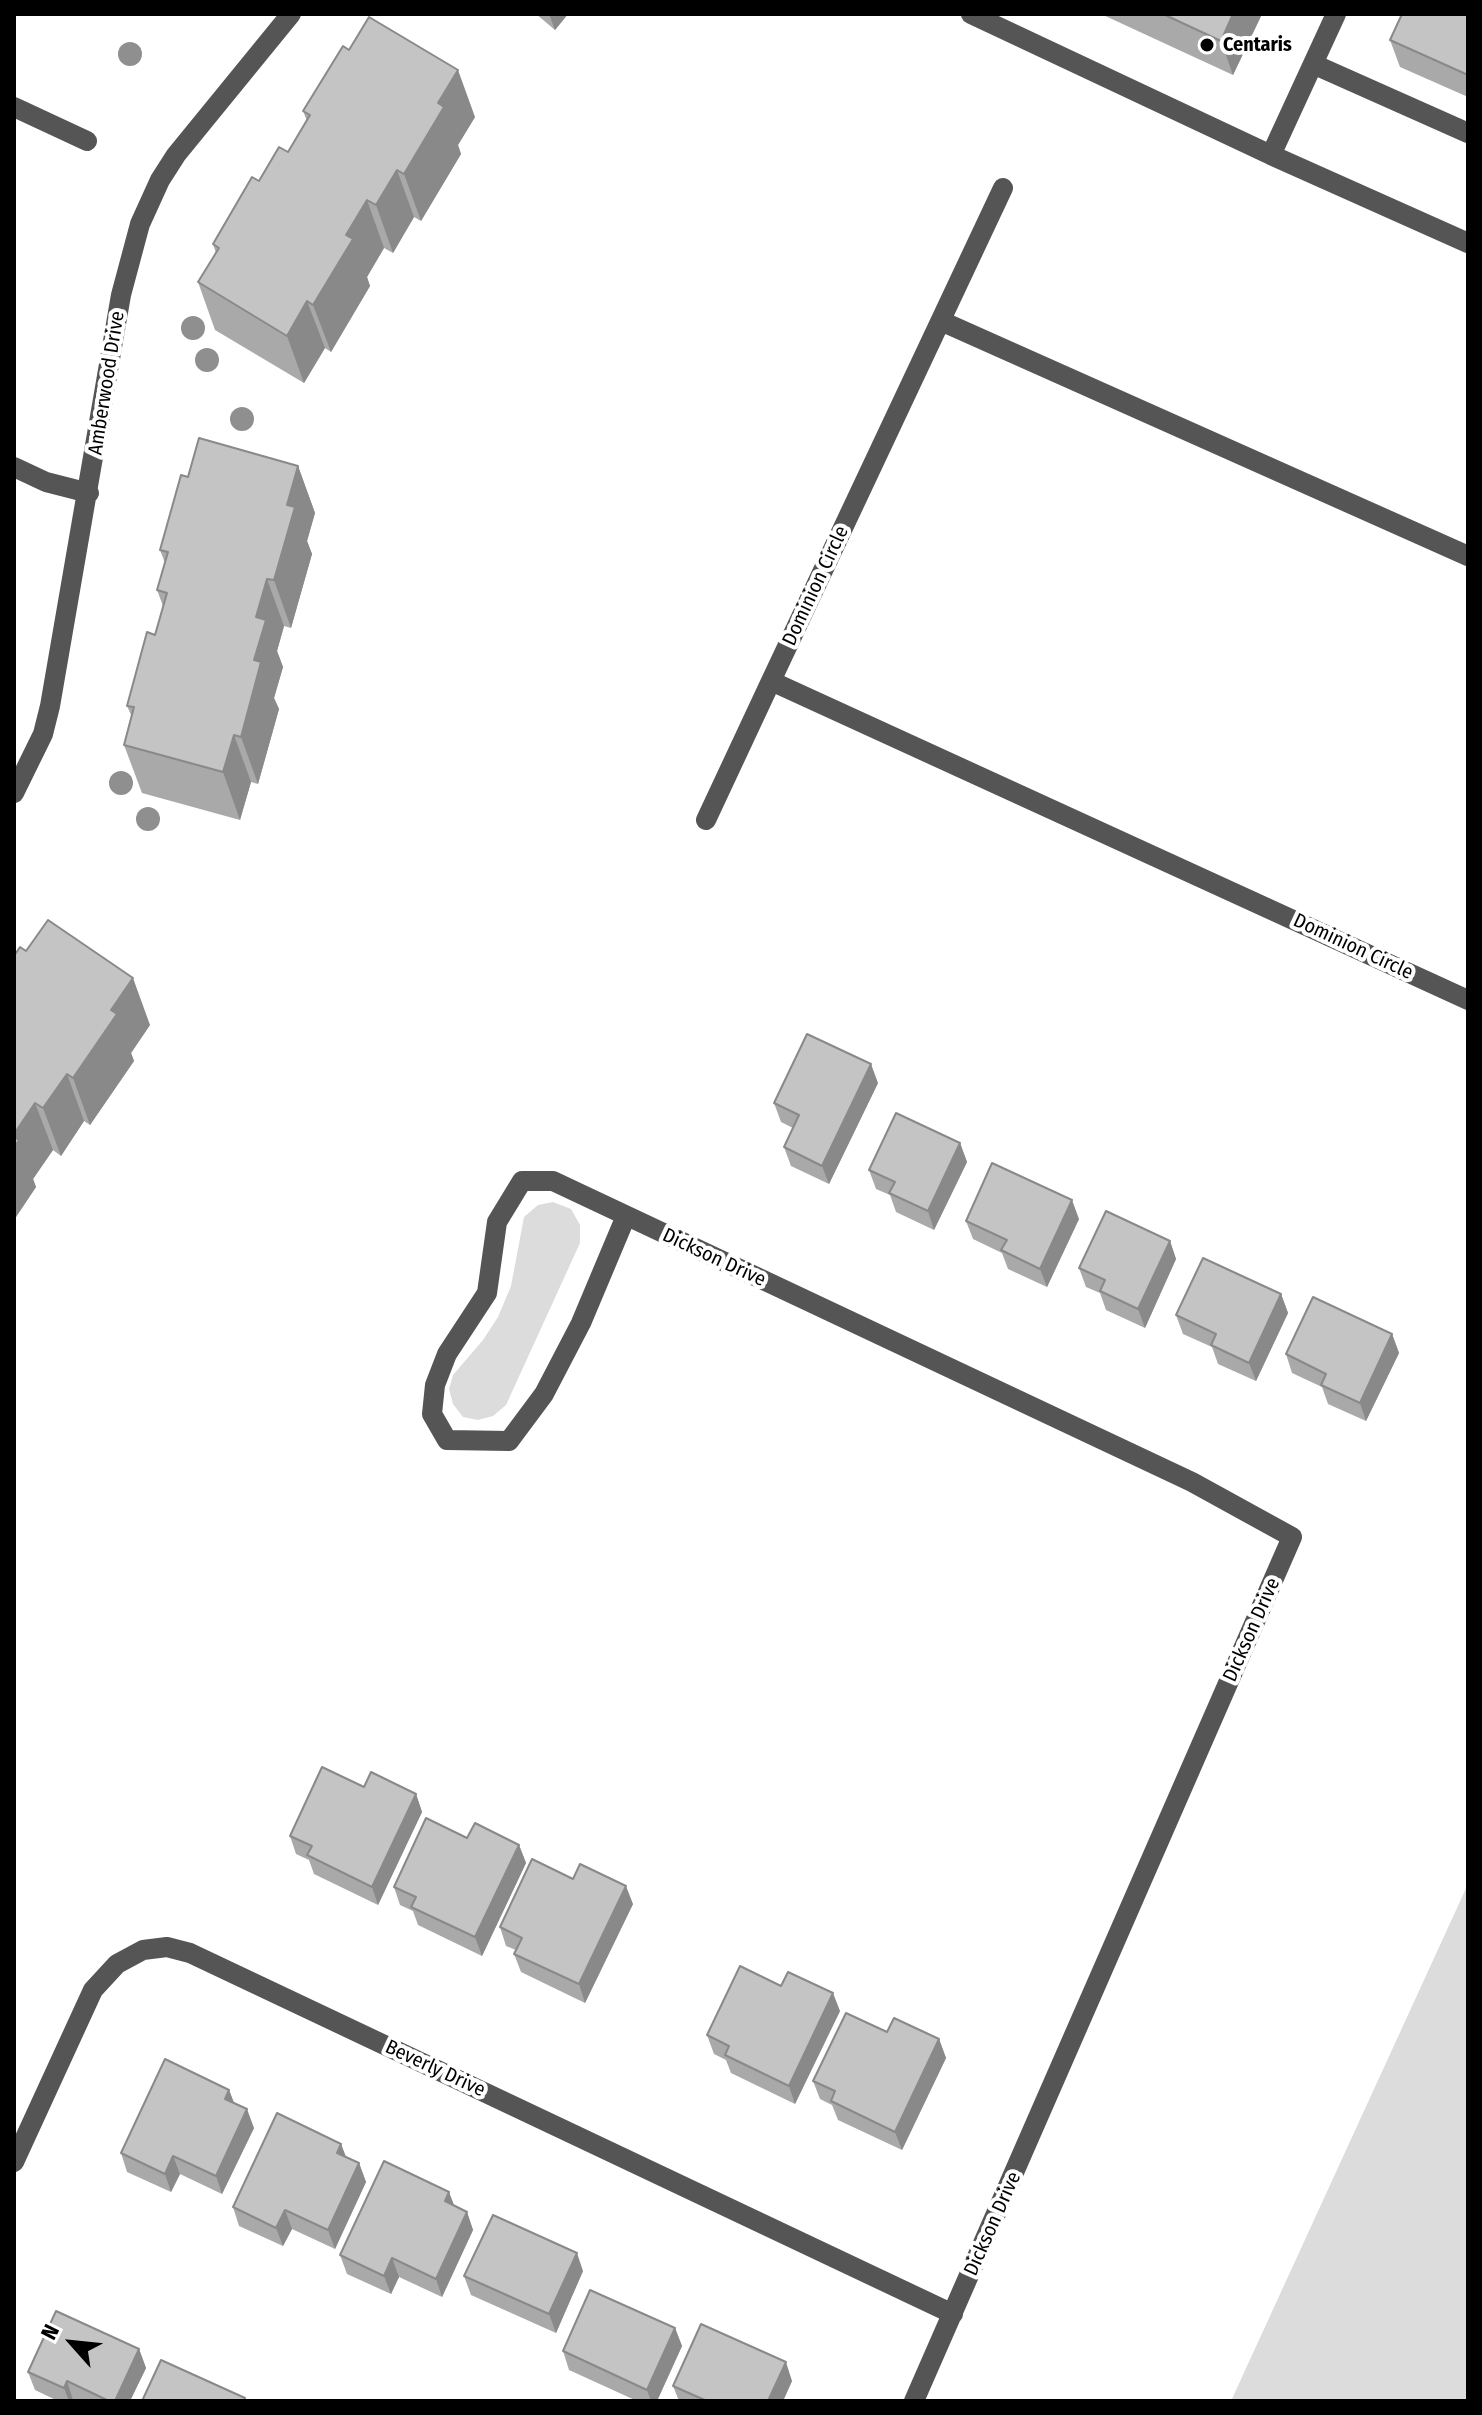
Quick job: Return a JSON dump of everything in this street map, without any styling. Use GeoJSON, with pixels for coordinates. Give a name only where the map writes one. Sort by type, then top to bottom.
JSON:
{"type":"FeatureCollection","features":[{"type":"Feature","properties":{"kind":"street","name":"Amberwood Drive"},"geometry":{"type":"LineString","coordinates":[[14,793],[43,734],[50,706],[121,295],[140,224],[160,180],[176,155],[291,14]]}},
{"type":"Feature","properties":{"kind":"street"},"geometry":{"type":"LineString","coordinates":[[971,14],[1271,155],[1468,243]]}},
{"type":"Feature","properties":{"kind":"street"},"geometry":{"type":"LineString","coordinates":[[1271,155],[1336,14]]}},
{"type":"Feature","properties":{"kind":"street"},"geometry":{"type":"LineString","coordinates":[[1313,64],[1468,133]]}},
{"type":"Feature","properties":{"kind":"street"},"geometry":{"type":"LineString","coordinates":[[14,107],[87,141]]}},
{"type":"Feature","properties":{"kind":"street","name":"Dominion Circle"},"geometry":{"type":"LineString","coordinates":[[1003,188],[771,681],[1468,1000]]}},
{"type":"Feature","properties":{"kind":"street"},"geometry":{"type":"LineString","coordinates":[[941,321],[1468,556]]}},
{"type":"Feature","properties":{"kind":"street"},"geometry":{"type":"LineString","coordinates":[[14,467],[46,482],[89,493]]}},
{"type":"Feature","properties":{"kind":"street"},"geometry":{"type":"LineString","coordinates":[[706,820],[771,681]]}},
{"type":"Feature","properties":{"kind":"street","name":"Dickson Drive"},"geometry":{"type":"LineString","coordinates":[[626,1216],[581,1323],[552,1380],[509,1441],[447,1440],[432,1414],[435,1385],[447,1354],[487,1293],[497,1222],[522,1181],[553,1181],[1192,1482],[1292,1537],[914,2401]]}},
{"type":"Feature","properties":{"kind":"street","name":"Beverly Drive"},"geometry":{"type":"LineString","coordinates":[[14,2162],[93,1990],[117,1964],[143,1950],[167,1947],[190,1953],[953,2314]]}},
{"type":"Feature","properties":{"kind":"shaded area"},"geometry":{"type":"Polygon","coordinates":[[[553,1202],[571,1209],[580,1225],[580,1243],[506,1405],[493,1416],[478,1420],[463,1417],[453,1404],[449,1389],[453,1375],[498,1317],[511,1286],[524,1217],[538,1205],[553,1202]]]}},
{"type":"Feature","properties":{"kind":"shaded area"},"geometry":{"type":"Polygon","coordinates":[[[1468,1884],[1468,2401],[1231,2401],[1468,1884]]]}},
{"type":"Feature","properties":{"kind":"building"},"geometry":{"type":"Polygon","coordinates":[[[1163,14],[1233,14],[1221,41],[1163,14]]]}},
{"type":"Feature","properties":{"kind":"building"},"geometry":{"type":"Polygon","coordinates":[[[1402,14],[1468,14],[1468,75],[1390,40],[1402,14]]]}},
{"type":"Feature","properties":{"kind":"building"},"geometry":{"type":"Polygon","coordinates":[[[369,17],[458,70],[438,103],[444,107],[404,174],[397,170],[376,205],[367,200],[346,235],[353,239],[313,305],[307,301],[287,336],[198,282],[219,248],[213,244],[252,177],[259,181],[279,147],[288,152],[310,115],[303,111],[343,46],[349,50],[369,17]]]}},
{"type":"Feature","properties":{"kind":"building"},"geometry":{"type":"Polygon","coordinates":[[[199,438],[298,466],[287,505],[295,507],[274,580],[267,579],[256,617],[266,620],[254,660],[261,662],[241,737],[234,735],[223,772],[124,745],[134,707],[127,706],[147,632],[155,635],[167,593],[157,590],[168,552],[160,550],[181,475],[188,477],[199,438]]]}},
{"type":"Feature","properties":{"kind":"building"},"geometry":{"type":"Polygon","coordinates":[[[48,920],[133,978],[111,1010],[117,1014],[73,1078],[67,1074],[43,1108],[35,1103],[14,1134],[14,956],[20,947],[26,951],[48,920]]]}},
{"type":"Feature","properties":{"kind":"building"},"geometry":{"type":"Polygon","coordinates":[[[807,1034],[871,1064],[822,1166],[784,1147],[799,1115],[774,1103],[807,1034]]]}},
{"type":"Feature","properties":{"kind":"building"},"geometry":{"type":"Polygon","coordinates":[[[896,1113],[960,1143],[928,1211],[889,1193],[895,1182],[869,1170],[896,1113]]]}},
{"type":"Feature","properties":{"kind":"building"},"geometry":{"type":"Polygon","coordinates":[[[992,1163],[1072,1200],[1040,1269],[1001,1250],[1007,1240],[966,1221],[992,1163]]]}},
{"type":"Feature","properties":{"kind":"building"},"geometry":{"type":"Polygon","coordinates":[[[1106,1211],[1170,1241],[1138,1309],[1100,1291],[1105,1280],[1079,1268],[1106,1211]]]}},
{"type":"Feature","properties":{"kind":"building"},"geometry":{"type":"Polygon","coordinates":[[[1203,1258],[1281,1294],[1249,1363],[1211,1345],[1216,1334],[1176,1315],[1203,1258]]]}},
{"type":"Feature","properties":{"kind":"building"},"geometry":{"type":"Polygon","coordinates":[[[1313,1297],[1392,1334],[1360,1403],[1321,1385],[1326,1374],[1286,1354],[1313,1297]]]}},
{"type":"Feature","properties":{"kind":"building"},"geometry":{"type":"Polygon","coordinates":[[[322,1767],[364,1787],[371,1772],[416,1794],[372,1887],[307,1855],[312,1846],[290,1836],[322,1767]]]}},
{"type":"Feature","properties":{"kind":"building"},"geometry":{"type":"Polygon","coordinates":[[[426,1818],[467,1838],[475,1823],[519,1845],[475,1937],[411,1907],[416,1897],[394,1887],[426,1818]]]}},
{"type":"Feature","properties":{"kind":"building"},"geometry":{"type":"Polygon","coordinates":[[[532,1859],[573,1879],[580,1864],[626,1886],[579,1984],[514,1954],[522,1938],[500,1927],[532,1859]]]}},
{"type":"Feature","properties":{"kind":"building"},"geometry":{"type":"Polygon","coordinates":[[[740,1966],[781,1986],[788,1972],[833,1993],[789,2086],[725,2055],[729,2046],[707,2035],[740,1966]]]}},
{"type":"Feature","properties":{"kind":"building"},"geometry":{"type":"Polygon","coordinates":[[[846,2013],[887,2032],[894,2018],[939,2039],[895,2132],[831,2101],[835,2091],[813,2081],[846,2013]]]}},
{"type":"Feature","properties":{"kind":"building"},"geometry":{"type":"Polygon","coordinates":[[[165,2059],[229,2090],[225,2099],[247,2109],[216,2176],[173,2156],[165,2174],[121,2153],[165,2059]]]}},
{"type":"Feature","properties":{"kind":"building"},"geometry":{"type":"Polygon","coordinates":[[[277,2113],[341,2144],[337,2153],[359,2163],[328,2230],[285,2210],[276,2228],[233,2207],[277,2113]]]}},
{"type":"Feature","properties":{"kind":"building"},"geometry":{"type":"Polygon","coordinates":[[[384,2161],[449,2192],[445,2201],[467,2212],[436,2279],[392,2258],[384,2276],[340,2255],[384,2161]]]}},
{"type":"Feature","properties":{"kind":"building"},"geometry":{"type":"Polygon","coordinates":[[[493,2215],[577,2253],[549,2314],[464,2276],[493,2215]]]}},
{"type":"Feature","properties":{"kind":"building"},"geometry":{"type":"Polygon","coordinates":[[[590,2290],[675,2328],[647,2390],[563,2351],[590,2290]]]}},
{"type":"Feature","properties":{"kind":"building"},"geometry":{"type":"Polygon","coordinates":[[[56,2311],[139,2349],[115,2401],[67,2381],[64,2388],[28,2372],[56,2311]]]}},
{"type":"Feature","properties":{"kind":"building"},"geometry":{"type":"Polygon","coordinates":[[[701,2324],[786,2362],[768,2401],[707,2401],[673,2386],[701,2324]]]}},
{"type":"Feature","properties":{"kind":"building"},"geometry":{"type":"Polygon","coordinates":[[[161,2360],[245,2398],[244,2401],[142,2401],[161,2360]]]}},
{"type":"Feature","properties":{"kind":"place","name":"Centaris"},"geometry":{"type":"Point","coordinates":[1207,45]}}]}
